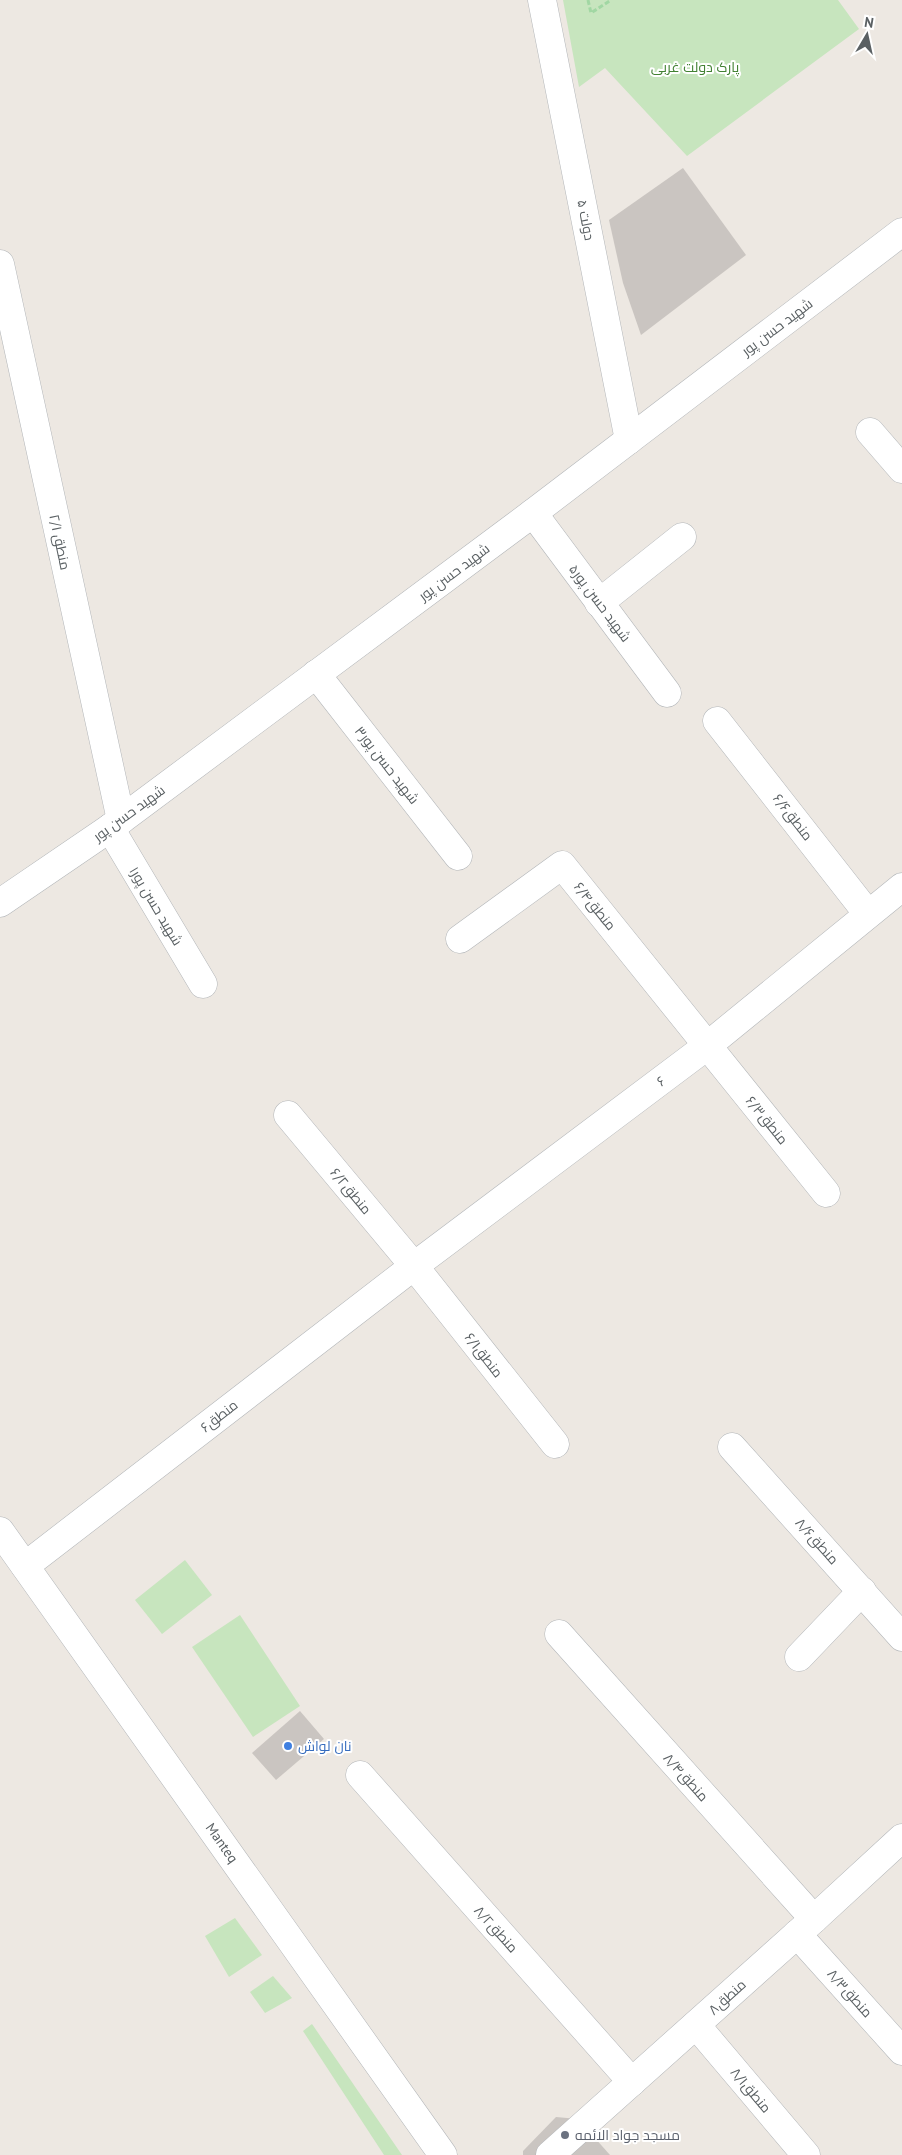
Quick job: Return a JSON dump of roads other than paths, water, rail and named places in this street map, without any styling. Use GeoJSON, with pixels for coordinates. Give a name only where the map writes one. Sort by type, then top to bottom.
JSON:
{"type":"FeatureCollection","features":[{"type":"Feature","properties":{"kind":"street","name":"۵ دولت"},"geometry":{"type":"LineString","coordinates":[[542,0],[629,440]]}},
{"type":"Feature","properties":{"kind":"street","name":"شهید حسن پور"},"geometry":{"type":"LineString","coordinates":[[0,903],[115,824],[533,514],[902,232]]}},
{"type":"Feature","properties":{"kind":"street","name":"منطق ۲/۱"},"geometry":{"type":"LineString","coordinates":[[0,264],[115,824]]}},
{"type":"Feature","properties":{"kind":"street"},"geometry":{"type":"LineString","coordinates":[[870,432],[902,469]]}},
{"type":"Feature","properties":{"kind":"street","name":"شهید حسن پور۵"},"geometry":{"type":"LineString","coordinates":[[533,514],[666,693]]}},
{"type":"Feature","properties":{"kind":"street"},"geometry":{"type":"LineString","coordinates":[[599,603],[682,537]]}},
{"type":"Feature","properties":{"kind":"street","name":"شهید حسن پور۳"},"geometry":{"type":"LineString","coordinates":[[316,674],[458,856]]}},
{"type":"Feature","properties":{"kind":"street","name":"منطق۶/۶"},"geometry":{"type":"LineString","coordinates":[[718,721],[868,914]]}},
{"type":"Feature","properties":{"kind":"street","name":"شهید حسن پور۱"},"geometry":{"type":"LineString","coordinates":[[115,824],[203,984]]}},
{"type":"Feature","properties":{"kind":"street","name":"منطق۶/۴"},"geometry":{"type":"LineString","coordinates":[[460,939],[562,864],[707,1046]]}},
{"type":"Feature","properties":{"kind":"street","name":"۶"},"geometry":{"type":"LineString","coordinates":[[414,1266],[707,1046],[902,887]]}},
{"type":"Feature","properties":{"kind":"street","name":"منطق۶/۳"},"geometry":{"type":"LineString","coordinates":[[707,1046],[826,1193]]}},
{"type":"Feature","properties":{"kind":"street","name":"منطق۶/۲"},"geometry":{"type":"LineString","coordinates":[[288,1115],[414,1266]]}},
{"type":"Feature","properties":{"kind":"street","name":"منطق۶/۱"},"geometry":{"type":"LineString","coordinates":[[414,1266],[555,1444]]}},
{"type":"Feature","properties":{"kind":"street","name":"منطق۶"},"geometry":{"type":"LineString","coordinates":[[25,1566],[414,1266]]}},
{"type":"Feature","properties":{"kind":"street","name":"منطق۸/۶"},"geometry":{"type":"LineString","coordinates":[[732,1446],[902,1637]]}},
{"type":"Feature","properties":{"kind":"street","name":"Manteq"},"geometry":{"type":"LineString","coordinates":[[0,1530],[443,2155]]}},
{"type":"Feature","properties":{"kind":"street"},"geometry":{"type":"LineString","coordinates":[[798,1658],[862,1591]]}},
{"type":"Feature","properties":{"kind":"street","name":"منطق۸/۴"},"geometry":{"type":"LineString","coordinates":[[559,1634],[806,1927]]}},
{"type":"Feature","properties":{"kind":"street","name":"منطق۸/۲"},"geometry":{"type":"LineString","coordinates":[[360,1775],[632,2082]]}},
{"type":"Feature","properties":{"kind":"street","name":"منطق۸"},"geometry":{"type":"LineString","coordinates":[[550,2155],[806,1927],[902,1838]]}},
{"type":"Feature","properties":{"kind":"street","name":"منطق۸/۳"},"geometry":{"type":"LineString","coordinates":[[806,1927],[902,2051]]}},
{"type":"Feature","properties":{"kind":"street","name":"منطق۸/۱"},"geometry":{"type":"LineString","coordinates":[[696,2025],[806,2155]]}},
{"type":"Feature","properties":{"kind":"place","name":"نان لواش"},"geometry":{"type":"Point","coordinates":[288,1746]}},
{"type":"Feature","properties":{"kind":"place","name":"مسجد جواد الائمه"},"geometry":{"type":"Point","coordinates":[565,2135]}},
{"type":"Feature","properties":{"kind":"park label","name":"پارک دولت غربی"},"geometry":{"type":"Point","coordinates":[695,67]}}]}
